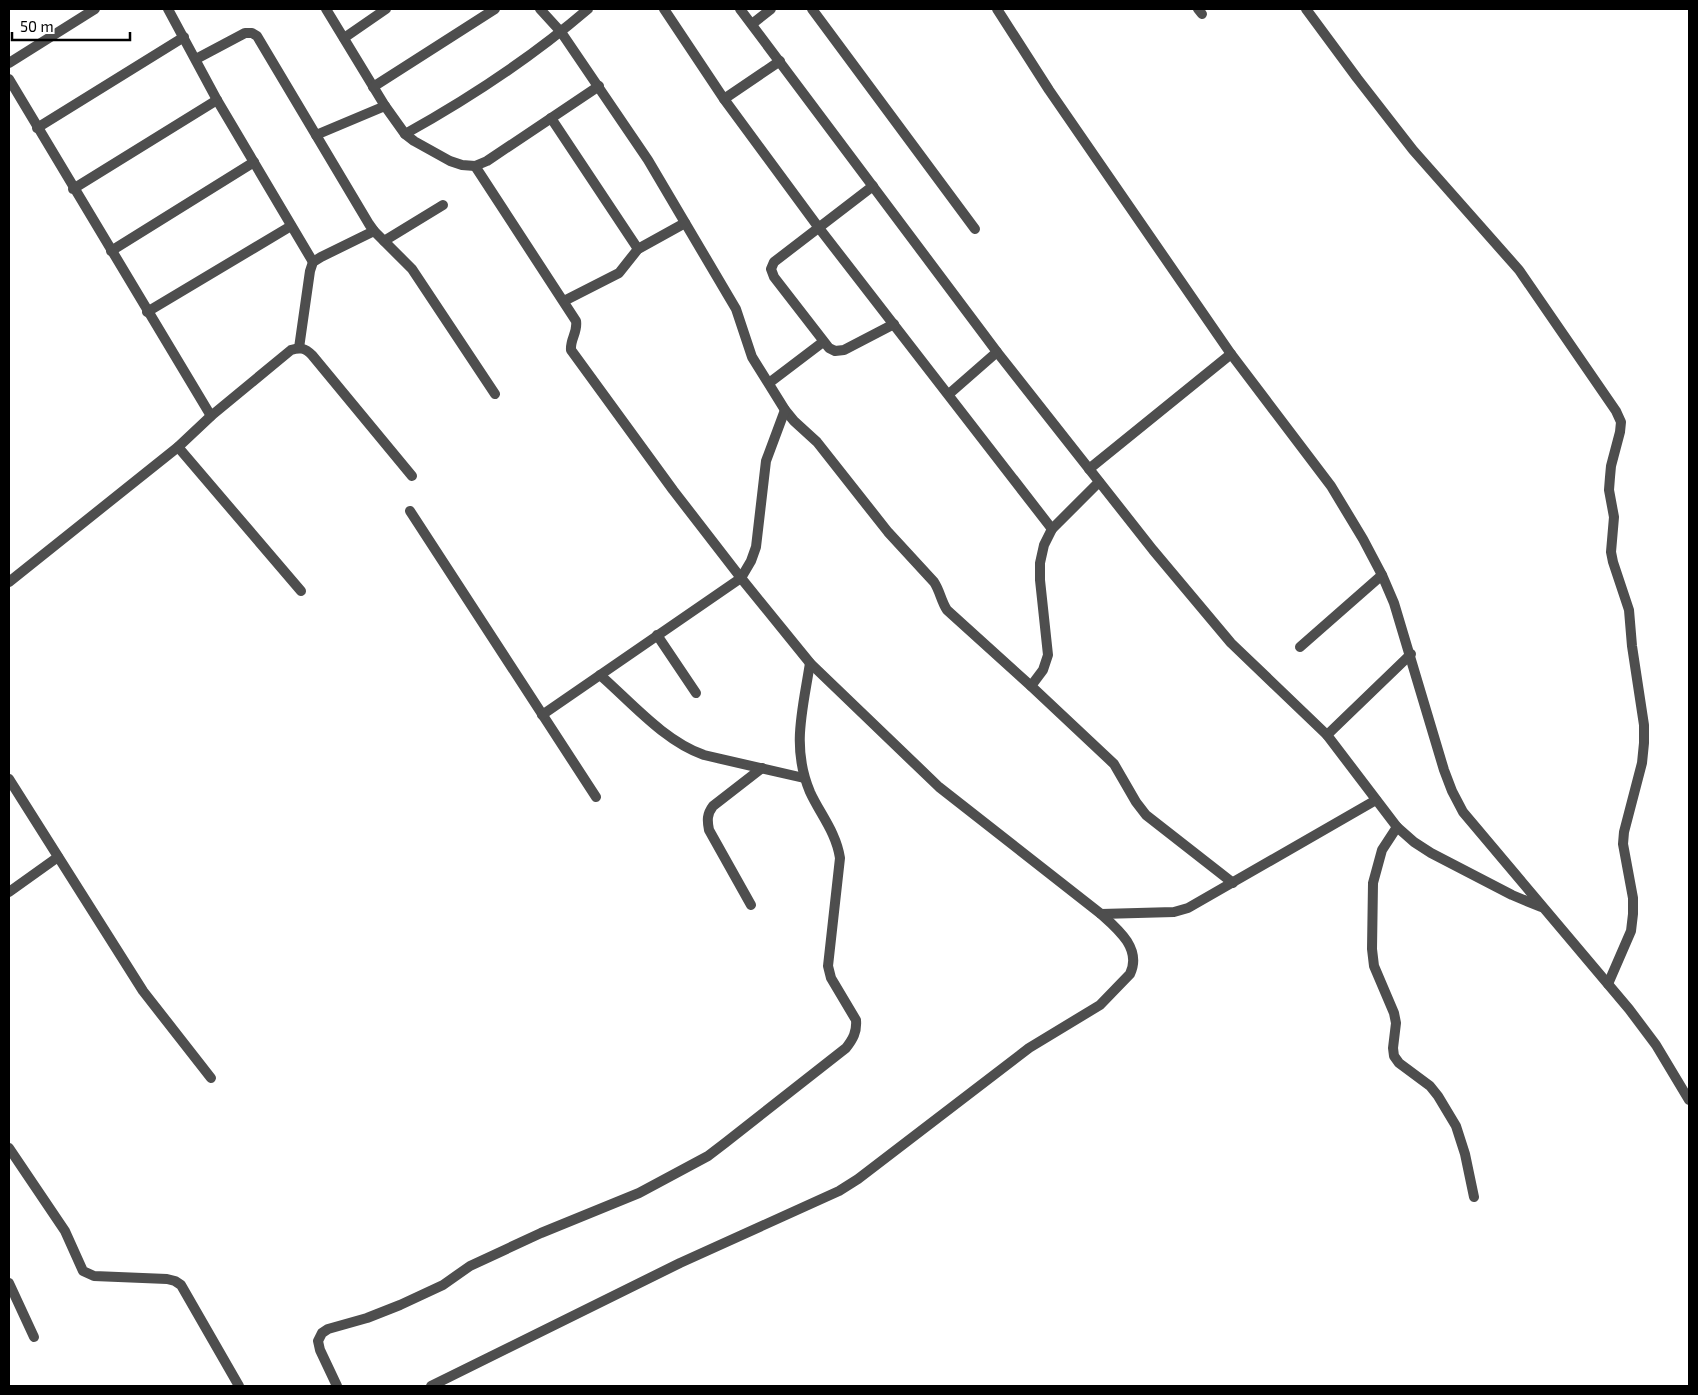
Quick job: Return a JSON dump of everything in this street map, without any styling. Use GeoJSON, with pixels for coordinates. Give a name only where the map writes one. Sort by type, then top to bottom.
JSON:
{"type":"FeatureCollection","features":[{"type":"Feature","properties":{"kind":"street"},"geometry":{"type":"LineString","coordinates":[[9,63],[95,9]]}},
{"type":"Feature","properties":{"kind":"street"},"geometry":{"type":"LineString","coordinates":[[168,9],[217,100],[313,262]]}},
{"type":"Feature","properties":{"kind":"street"},"geometry":{"type":"LineString","coordinates":[[326,9],[385,106],[405,134],[450,161],[462,165],[475,166],[487,161],[599,86]]}},
{"type":"Feature","properties":{"kind":"street"},"geometry":{"type":"LineString","coordinates":[[344,38],[386,9]]}},
{"type":"Feature","properties":{"kind":"street"},"geometry":{"type":"LineString","coordinates":[[373,87],[495,9]]}},
{"type":"Feature","properties":{"kind":"street"},"geometry":{"type":"LineString","coordinates":[[540,9],[561,32],[648,160],[736,309],[752,357],[785,410],[817,442],[882,524],[934,582],[939,589],[947,610],[1114,764],[1136,802],[1146,815],[1233,883]]}},
{"type":"Feature","properties":{"kind":"street"},"geometry":{"type":"LineString","coordinates":[[405,134],[469,97],[561,32],[588,9]]}},
{"type":"Feature","properties":{"kind":"street"},"geometry":{"type":"LineString","coordinates":[[664,9],[724,99],[819,228],[1052,529]]}},
{"type":"Feature","properties":{"kind":"street"},"geometry":{"type":"LineString","coordinates":[[740,9],[997,352],[1153,550],[1232,643],[1327,735],[1397,827],[1414,842],[1512,895],[1544,908]]}},
{"type":"Feature","properties":{"kind":"street"},"geometry":{"type":"LineString","coordinates":[[752,24],[771,9]]}},
{"type":"Feature","properties":{"kind":"street"},"geometry":{"type":"LineString","coordinates":[[812,9],[975,229]]}},
{"type":"Feature","properties":{"kind":"street"},"geometry":{"type":"LineString","coordinates":[[997,9],[1049,90],[1231,354],[1331,486],[1363,539],[1394,603],[1444,770],[1463,812],[1608,984],[1656,1045],[1689,1100]]}},
{"type":"Feature","properties":{"kind":"street"},"geometry":{"type":"LineString","coordinates":[[1306,9],[1413,150],[1519,270],[1616,411],[1621,422],[1609,490],[1614,517],[1611,552],[1612,562],[1629,610],[1632,646],[1644,725],[1644,743],[1642,763],[1624,832],[1623,844],[1633,898],[1631,931],[1608,984]]}},
{"type":"Feature","properties":{"kind":"street"},"geometry":{"type":"LineString","coordinates":[[196,59],[245,33],[252,33],[257,36],[374,231],[412,269],[496,394]]}},
{"type":"Feature","properties":{"kind":"street"},"geometry":{"type":"LineString","coordinates":[[38,128],[184,37]]}},
{"type":"Feature","properties":{"kind":"street"},"geometry":{"type":"LineString","coordinates":[[724,99],[780,61]]}},
{"type":"Feature","properties":{"kind":"street"},"geometry":{"type":"LineString","coordinates":[[9,79],[110,252],[210,416]]}},
{"type":"Feature","properties":{"kind":"street"},"geometry":{"type":"LineString","coordinates":[[74,188],[217,100]]}},
{"type":"Feature","properties":{"kind":"street"},"geometry":{"type":"LineString","coordinates":[[316,135],[385,106]]}},
{"type":"Feature","properties":{"kind":"street"},"geometry":{"type":"LineString","coordinates":[[551,118],[638,249]]}},
{"type":"Feature","properties":{"kind":"street"},"geometry":{"type":"LineString","coordinates":[[110,252],[254,162]]}},
{"type":"Feature","properties":{"kind":"street"},"geometry":{"type":"LineString","coordinates":[[431,1386],[680,1263],[839,1191],[858,1179],[1028,1048],[1100,1005],[1134,968],[1133,954],[1126,940],[1117,929],[1101,914],[939,787],[810,664],[673,490],[571,350],[572,339],[577,326],[576,321],[475,166]]}},
{"type":"Feature","properties":{"kind":"street"},"geometry":{"type":"LineString","coordinates":[[873,186],[774,262],[771,269],[774,277],[828,348],[844,350],[894,324]]}},
{"type":"Feature","properties":{"kind":"street"},"geometry":{"type":"LineString","coordinates":[[384,241],[443,205]]}},
{"type":"Feature","properties":{"kind":"street"},"geometry":{"type":"LineString","coordinates":[[564,301],[618,273],[638,249],[685,223]]}},
{"type":"Feature","properties":{"kind":"street"},"geometry":{"type":"LineString","coordinates":[[147,312],[291,226]]}},
{"type":"Feature","properties":{"kind":"street"},"geometry":{"type":"LineString","coordinates":[[299,348],[308,282],[313,262],[374,231]]}},
{"type":"Feature","properties":{"kind":"street"},"geometry":{"type":"LineString","coordinates":[[769,383],[823,342]]}},
{"type":"Feature","properties":{"kind":"street"},"geometry":{"type":"LineString","coordinates":[[9,582],[178,448],[210,416],[290,350],[299,348],[307,350],[312,354],[412,476]]}},
{"type":"Feature","properties":{"kind":"street"},"geometry":{"type":"LineString","coordinates":[[949,394],[997,352]]}},
{"type":"Feature","properties":{"kind":"street"},"geometry":{"type":"LineString","coordinates":[[1089,469],[1231,354]]}},
{"type":"Feature","properties":{"kind":"street"},"geometry":{"type":"LineString","coordinates":[[542,714],[741,578],[751,561],[756,547],[766,461],[785,410]]}},
{"type":"Feature","properties":{"kind":"street"},"geometry":{"type":"LineString","coordinates":[[178,448],[301,591]]}},
{"type":"Feature","properties":{"kind":"street"},"geometry":{"type":"LineString","coordinates":[[1031,686],[1043,670],[1048,656],[1040,563],[1044,545],[1052,529],[1099,482]]}},
{"type":"Feature","properties":{"kind":"street"},"geometry":{"type":"LineString","coordinates":[[410,511],[596,797]]}},
{"type":"Feature","properties":{"kind":"street"},"geometry":{"type":"LineString","coordinates":[[1300,647],[1382,575]]}},
{"type":"Feature","properties":{"kind":"street"},"geometry":{"type":"LineString","coordinates":[[657,635],[696,692]]}},
{"type":"Feature","properties":{"kind":"street"},"geometry":{"type":"LineString","coordinates":[[1327,735],[1410,654]]}},
{"type":"Feature","properties":{"kind":"street"},"geometry":{"type":"LineString","coordinates":[[337,1386],[320,1350],[318,1341],[322,1333],[400,1306],[442,1285],[470,1266],[541,1233],[639,1193],[708,1156],[846,1048],[853,1038],[856,1020],[831,978],[828,966],[840,858],[839,851],[832,831],[804,778],[800,760],[798,738],[810,664]]}},
{"type":"Feature","properties":{"kind":"street"},"geometry":{"type":"LineString","coordinates":[[600,675],[661,729],[689,749],[804,778]]}},
{"type":"Feature","properties":{"kind":"street"},"geometry":{"type":"LineString","coordinates":[[751,905],[709,830],[707,822],[708,813],[714,806],[762,768]]}},
{"type":"Feature","properties":{"kind":"street"},"geometry":{"type":"LineString","coordinates":[[9,779],[143,991],[159,1014],[211,1078]]}},
{"type":"Feature","properties":{"kind":"street"},"geometry":{"type":"LineString","coordinates":[[1101,914],[1174,912],[1188,908],[1376,800]]}},
{"type":"Feature","properties":{"kind":"street"},"geometry":{"type":"LineString","coordinates":[[1397,827],[1382,850],[1373,882],[1372,949],[1374,966],[1394,1013],[1396,1024],[1394,1056],[1399,1063],[1430,1086],[1456,1126],[1465,1154],[1474,1197]]}},
{"type":"Feature","properties":{"kind":"street"},"geometry":{"type":"LineString","coordinates":[[9,892],[58,857]]}},
{"type":"Feature","properties":{"kind":"street"},"geometry":{"type":"LineString","coordinates":[[9,1148],[66,1231],[83,1271],[94,1276],[167,1278],[181,1285],[239,1386]]}},
{"type":"Feature","properties":{"kind":"street"},"geometry":{"type":"LineString","coordinates":[[9,1283],[34,1337]]}}]}
